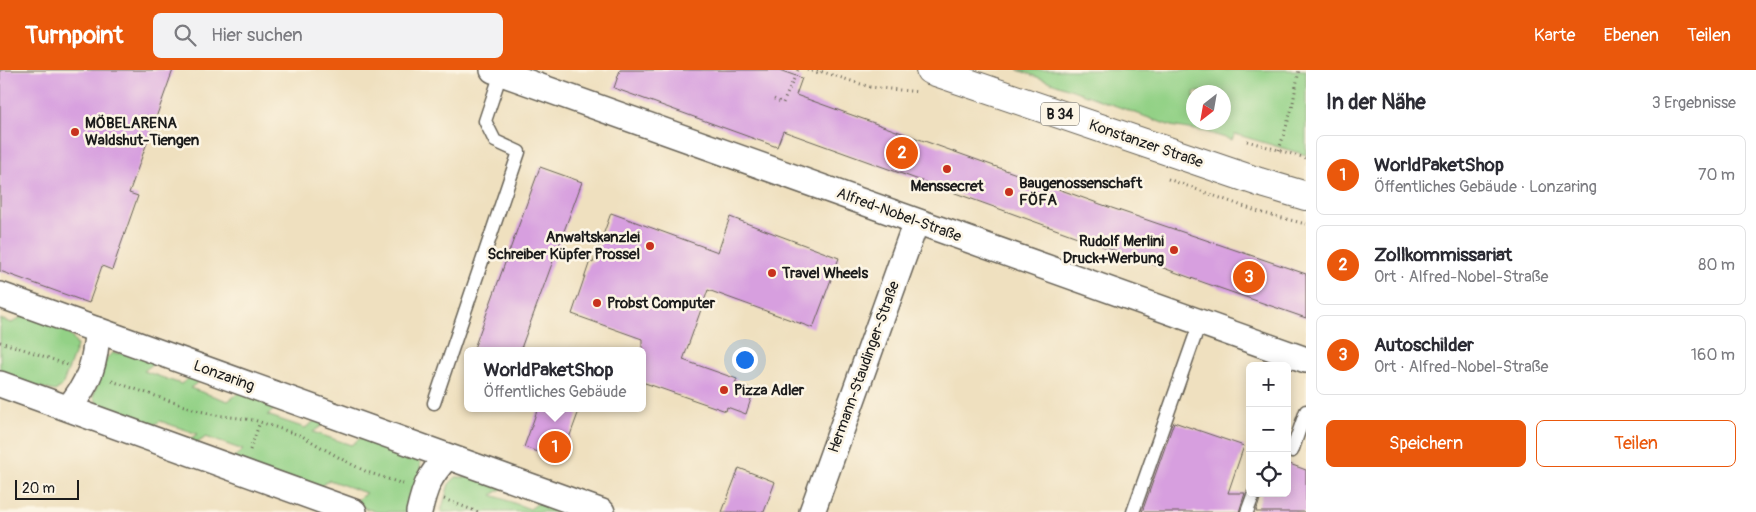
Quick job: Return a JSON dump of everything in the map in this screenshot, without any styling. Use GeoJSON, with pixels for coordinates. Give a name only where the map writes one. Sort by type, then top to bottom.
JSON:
{"type":"FeatureCollection","features":[{"type":"Feature","properties":{"kind":"main road","name":"Konstanzer Straße"},"geometry":{"type":"LineString","coordinates":[[927,81],[1306,196]]}},
{"type":"Feature","properties":{"kind":"street","name":"Alfred-Nobel-Straße"},"geometry":{"type":"LineString","coordinates":[[497,72],[1306,360]]}},
{"type":"Feature","properties":{"kind":"street","name":"Hermann-Staudinger-Straße"},"geometry":{"type":"LineString","coordinates":[[812,512],[916,222]]}},
{"type":"Feature","properties":{"kind":"street","name":"Lonzaring"},"geometry":{"type":"LineString","coordinates":[[0,295],[602,512]]}},
{"type":"Feature","properties":{"kind":"street"},"geometry":{"type":"LineString","coordinates":[[68,408],[81,394],[91,373],[97,350],[97,330]]}},
{"type":"Feature","properties":{"kind":"street"},"geometry":{"type":"LineString","coordinates":[[0,384],[354,512]]}},
{"type":"Feature","properties":{"kind":"street"},"geometry":{"type":"LineString","coordinates":[[422,502],[433,472],[447,457]]}},
{"type":"Feature","properties":{"kind":"lane"},"geometry":{"type":"LineString","coordinates":[[434,403],[519,152],[495,141],[485,121],[497,72]]}},
{"type":"Feature","properties":{"kind":"lane"},"geometry":{"type":"LineString","coordinates":[[1133,512],[1200,322]]}},
{"type":"Feature","properties":{"kind":"lane"},"geometry":{"type":"LineString","coordinates":[[1291,450],[1306,411]]}},
{"type":"Feature","properties":{"kind":"lane"},"geometry":{"type":"LineString","coordinates":[[1247,512],[1253,497]]}},
{"type":"Feature","properties":{"kind":"path"},"geometry":{"type":"LineString","coordinates":[[774,99],[783,103],[798,70]]}},
{"type":"Feature","properties":{"kind":"path"},"geometry":{"type":"LineString","coordinates":[[807,70],[819,74],[819,71],[870,87],[927,81]]}},
{"type":"Feature","properties":{"kind":"path"},"geometry":{"type":"LineString","coordinates":[[1279,150],[1292,108],[1299,70]]}},
{"type":"Feature","properties":{"kind":"path"},"geometry":{"type":"LineString","coordinates":[[1247,141],[1306,158]]}},
{"type":"Feature","properties":{"kind":"path"},"geometry":{"type":"LineString","coordinates":[[1166,178],[1259,212],[1306,224]]}},
{"type":"Feature","properties":{"kind":"path"},"geometry":{"type":"LineString","coordinates":[[0,342],[193,409],[260,422],[302,436],[422,502],[478,512]]}},
{"type":"Feature","properties":{"kind":"path"},"geometry":{"type":"LineString","coordinates":[[242,472],[260,422]]}},
{"type":"Feature","properties":{"kind":"green space"},"geometry":{"type":"Polygon","coordinates":[[[1018,70],[1306,70],[1306,155],[1235,134],[1232,140],[1194,130],[1231,130],[1231,85],[1186,85],[1186,129],[1171,126],[1018,70]]]}},
{"type":"Feature","properties":{"kind":"green space"},"geometry":{"type":"Polygon","coordinates":[[[27,313],[49,321],[63,329],[77,346],[62,386],[55,391],[0,378],[0,319],[12,323],[27,313]]]}},
{"type":"Feature","properties":{"kind":"green space"},"geometry":{"type":"Polygon","coordinates":[[[112,353],[134,354],[158,360],[144,371],[181,384],[196,373],[205,377],[190,388],[228,401],[243,390],[282,404],[267,415],[305,428],[320,417],[328,421],[313,432],[351,445],[366,434],[400,447],[420,462],[421,471],[407,512],[377,512],[352,504],[366,493],[329,480],[314,491],[229,461],[243,450],[206,437],[190,448],[183,444],[197,434],[160,421],[145,431],[100,407],[93,397],[106,359],[112,353]]]}},
{"type":"Feature","properties":{"kind":"green space"},"geometry":{"type":"Polygon","coordinates":[[[456,477],[487,478],[507,485],[492,495],[530,509],[545,498],[583,512],[441,512],[449,484],[456,477]]]}},
{"type":"Feature","properties":{"kind":"building","name":"MÖBELARENA Waldshut-Tiengen"},"geometry":{"type":"Polygon","coordinates":[[[0,70],[173,70],[129,193],[138,196],[112,270],[102,266],[89,303],[0,271],[0,70]]]}},
{"type":"Feature","properties":{"kind":"building"},"geometry":{"type":"Polygon","coordinates":[[[620,70],[779,70],[802,78],[796,95],[1103,205],[1306,274],[1306,318],[783,131],[777,147],[614,88],[620,70]]]}},
{"type":"Feature","properties":{"kind":"building"},"geometry":{"type":"Polygon","coordinates":[[[540,167],[582,182],[521,347],[474,347],[540,167]]]}},
{"type":"Feature","properties":{"kind":"building"},"geometry":{"type":"Polygon","coordinates":[[[611,213],[718,252],[730,217],[839,258],[813,328],[708,290],[683,360],[737,379],[735,383],[754,390],[746,414],[727,407],[726,411],[646,383],[646,347],[642,347],[642,339],[572,314],[590,261],[593,263],[611,213]]]}},
{"type":"Feature","properties":{"kind":"building"},"geometry":{"type":"Polygon","coordinates":[[[537,412],[579,412],[561,460],[524,447],[537,412]]]}},
{"type":"Feature","properties":{"kind":"building"},"geometry":{"type":"Polygon","coordinates":[[[1174,422],[1244,446],[1228,493],[1245,493],[1239,512],[1142,512],[1174,422]]]}},
{"type":"Feature","properties":{"kind":"building"},"geometry":{"type":"Polygon","coordinates":[[[1291,464],[1306,470],[1306,512],[1256,512],[1261,497],[1291,497],[1291,464]]]}},
{"type":"Feature","properties":{"kind":"building"},"geometry":{"type":"Polygon","coordinates":[[[739,468],[775,482],[764,512],[722,512],[739,468]]]}},
{"type":"Feature","properties":{"kind":"place","name":"MÖBELARENA Waldshut-Tiengen"},"geometry":{"type":"Point","coordinates":[75,132]}},
{"type":"Feature","properties":{"kind":"place","name":"Zollkommissariat"},"geometry":{"type":"Point","coordinates":[902,153]}},
{"type":"Feature","properties":{"kind":"place","name":"Menssecret"},"geometry":{"type":"Point","coordinates":[947,169]}},
{"type":"Feature","properties":{"kind":"place","name":"Baugenossenschaft FÖFA"},"geometry":{"type":"Point","coordinates":[1009,192]}},
{"type":"Feature","properties":{"kind":"place","name":"Anwaltskanzlei Schreiber Küpfer Prossel"},"geometry":{"type":"Point","coordinates":[650,246]}},
{"type":"Feature","properties":{"kind":"place","name":"Rudolf Merlini Druck+Werbung"},"geometry":{"type":"Point","coordinates":[1174,250]}},
{"type":"Feature","properties":{"kind":"place","name":"Travel Wheels"},"geometry":{"type":"Point","coordinates":[772,273]}},
{"type":"Feature","properties":{"kind":"place","name":"Autoschilder"},"geometry":{"type":"Point","coordinates":[1249,277]}},
{"type":"Feature","properties":{"kind":"place","name":"Probst Computer"},"geometry":{"type":"Point","coordinates":[597,303]}},
{"type":"Feature","properties":{"kind":"place","name":"Pizza Adler"},"geometry":{"type":"Point","coordinates":[724,390]}},
{"type":"Feature","properties":{"kind":"place","name":"WorldPaketShop"},"geometry":{"type":"Point","coordinates":[555,447]}}]}
